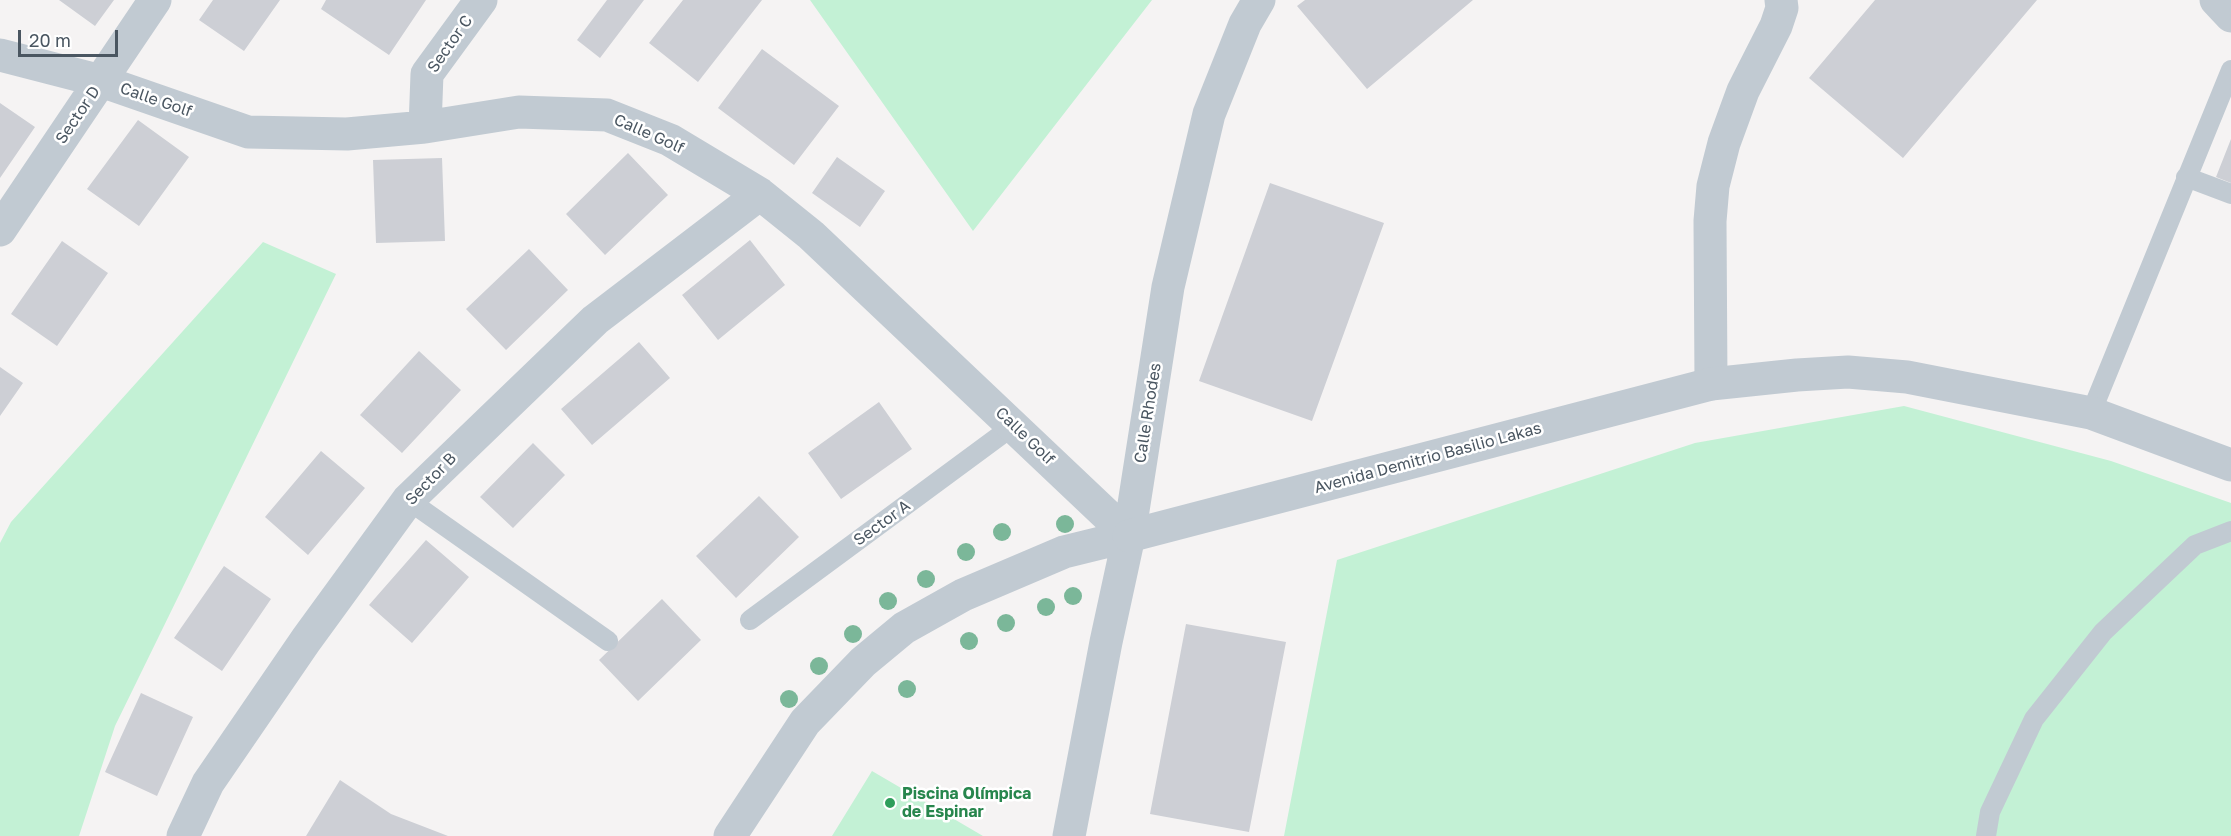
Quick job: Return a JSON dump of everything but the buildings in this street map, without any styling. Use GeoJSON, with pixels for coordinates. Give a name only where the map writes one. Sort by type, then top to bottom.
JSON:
{"type":"FeatureCollection","features":[{"type":"Feature","properties":{"kind":"street","name":"Sector D"},"geometry":{"type":"LineString","coordinates":[[0,230],[155,0]]}},
{"type":"Feature","properties":{"kind":"street","name":"Sector C"},"geometry":{"type":"LineString","coordinates":[[425,127],[427,74],[481,0]]}},
{"type":"Feature","properties":{"kind":"street","name":"Calle Rhodes"},"geometry":{"type":"LineString","coordinates":[[1069,836],[1129,536],[1168,287],[1209,114],[1245,24],[1259,0]]}},
{"type":"Feature","properties":{"kind":"street"},"geometry":{"type":"LineString","coordinates":[[1711,384],[1710,220],[1713,186],[1724,143],[1743,91],[1776,26],[1782,8],[1780,0]]}},
{"type":"Feature","properties":{"kind":"street"},"geometry":{"type":"LineString","coordinates":[[2216,0],[2231,16]]}},
{"type":"Feature","properties":{"kind":"street","name":"Calle Golf"},"geometry":{"type":"LineString","coordinates":[[0,55],[101,81],[248,132],[347,134],[425,127],[519,112],[607,115],[670,140],[760,194],[811,235],[1129,536]]}},
{"type":"Feature","properties":{"kind":"street","name":"Sector B"},"geometry":{"type":"LineString","coordinates":[[183,836],[208,783],[306,640],[408,500],[594,320],[760,194]]}},
{"type":"Feature","properties":{"kind":"street","name":"Avenida Demitrio Basilio Lakas"},"geometry":{"type":"LineString","coordinates":[[730,836],[805,722],[863,662],[904,628],[963,595],[1064,552],[1711,384],[1848,372],[1907,377],[2091,413],[2231,465]]}},
{"type":"Feature","properties":{"kind":"lane"},"geometry":{"type":"LineString","coordinates":[[2091,413],[2231,70]]}},
{"type":"Feature","properties":{"kind":"lane"},"geometry":{"type":"LineString","coordinates":[[2186,177],[2231,194]]}},
{"type":"Feature","properties":{"kind":"lane","name":"Sector A"},"geometry":{"type":"LineString","coordinates":[[750,620],[1013,426]]}},
{"type":"Feature","properties":{"kind":"lane"},"geometry":{"type":"LineString","coordinates":[[408,500],[608,641]]}},
{"type":"Feature","properties":{"kind":"lane"},"geometry":{"type":"LineString","coordinates":[[1986,836],[1990,812],[2034,719],[2103,632],[2195,545],[2231,531]]}},
{"type":"Feature","properties":{"kind":"green space"},"geometry":{"type":"Polygon","coordinates":[[[810,0],[1152,0],[973,231],[810,0]]]}},
{"type":"Feature","properties":{"kind":"green space"},"geometry":{"type":"Polygon","coordinates":[[[263,242],[336,274],[115,726],[79,836],[0,836],[0,543],[11,522],[263,242]]]}},
{"type":"Feature","properties":{"kind":"green space"},"geometry":{"type":"Polygon","coordinates":[[[1904,406],[2111,461],[2231,503],[2231,836],[1284,836],[1337,560],[1695,443],[1904,406]]]}},
{"type":"Feature","properties":{"kind":"green space","name":"Piscina Olímpica de Espinar"},"geometry":{"type":"Polygon","coordinates":[[[872,771],[983,836],[832,836],[872,771]]]}},
{"type":"Feature","properties":{"kind":"place","name":"Piscina Olímpica de Espinar"},"geometry":{"type":"Point","coordinates":[890,803]}}]}
